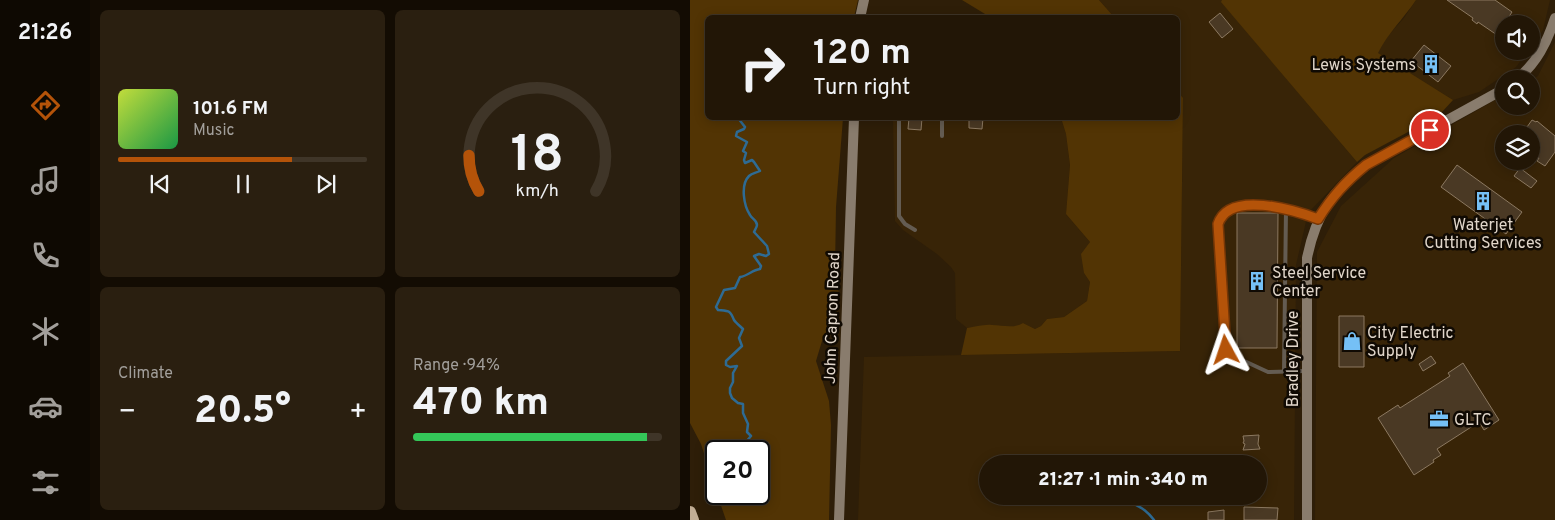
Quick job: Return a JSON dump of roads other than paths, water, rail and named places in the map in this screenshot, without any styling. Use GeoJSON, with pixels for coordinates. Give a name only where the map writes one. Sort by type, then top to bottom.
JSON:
{"type":"FeatureCollection","features":[{"type":"Feature","properties":{"kind":"highway"},"geometry":{"type":"LineString","coordinates":[[690,512],[693,520]]}},
{"type":"Feature","properties":{"kind":"street"},"geometry":{"type":"LineString","coordinates":[[861,15],[864,0]]}},
{"type":"Feature","properties":{"kind":"street"},"geometry":{"type":"LineString","coordinates":[[1525,70],[1538,56],[1549,36],[1555,18]]}},
{"type":"Feature","properties":{"kind":"street","name":"Bradley Drive"},"geometry":{"type":"LineString","coordinates":[[1307,520],[1307,258],[1318,219],[1332,197],[1366,165],[1495,94]]}},
{"type":"Feature","properties":{"kind":"street","name":"John Capron Road"},"geometry":{"type":"LineString","coordinates":[[839,520],[854,120]]}},
{"type":"Feature","properties":{"kind":"lane"},"geometry":{"type":"LineString","coordinates":[[899,120],[899,216],[905,224],[915,230]]}},
{"type":"Feature","properties":{"kind":"lane"},"geometry":{"type":"LineString","coordinates":[[942,120],[942,136]]}},
{"type":"Feature","properties":{"kind":"lane"},"geometry":{"type":"LineString","coordinates":[[1307,371],[1268,372],[1227,353],[1220,283],[1218,224],[1226,212],[1235,207],[1262,206],[1286,208],[1318,219]]}},
{"type":"Feature","properties":{"kind":"lane"},"geometry":{"type":"LineString","coordinates":[[1284,372],[1286,208]]}},
{"type":"Feature","properties":{"kind":"waterway"},"geometry":{"type":"LineString","coordinates":[[740,120],[745,127],[737,132],[736,136],[747,142],[743,151],[746,153],[745,163],[752,160],[760,171],[750,175],[746,180],[744,190],[745,201],[748,211],[757,223],[754,232],[767,246],[769,254],[766,256],[759,254],[754,256],[761,266],[760,269],[740,277],[735,288],[724,290],[716,307],[718,310],[730,313],[743,329],[739,338],[742,346],[726,361],[726,365],[730,367],[737,366],[733,373],[730,393],[732,398],[738,403],[743,404],[743,413],[748,424],[747,432],[751,436],[748,440]]}},
{"type":"Feature","properties":{"kind":"waterway"},"geometry":{"type":"LineString","coordinates":[[1136,505],[1146,511],[1154,520]]}},
{"type":"Feature","properties":{"kind":"place","name":"Lewis Systems"},"geometry":{"type":"Point","coordinates":[1431,64]}},
{"type":"Feature","properties":{"kind":"place","name":"Waterjet Cutting Services"},"geometry":{"type":"Point","coordinates":[1483,201]}},
{"type":"Feature","properties":{"kind":"place","name":"Steel Service Center"},"geometry":{"type":"Point","coordinates":[1257,281]}},
{"type":"Feature","properties":{"kind":"place","name":"City Electric Supply"},"geometry":{"type":"Point","coordinates":[1352,341]}},
{"type":"Feature","properties":{"kind":"place","name":"GLTC"},"geometry":{"type":"Point","coordinates":[1439,419]}}]}
